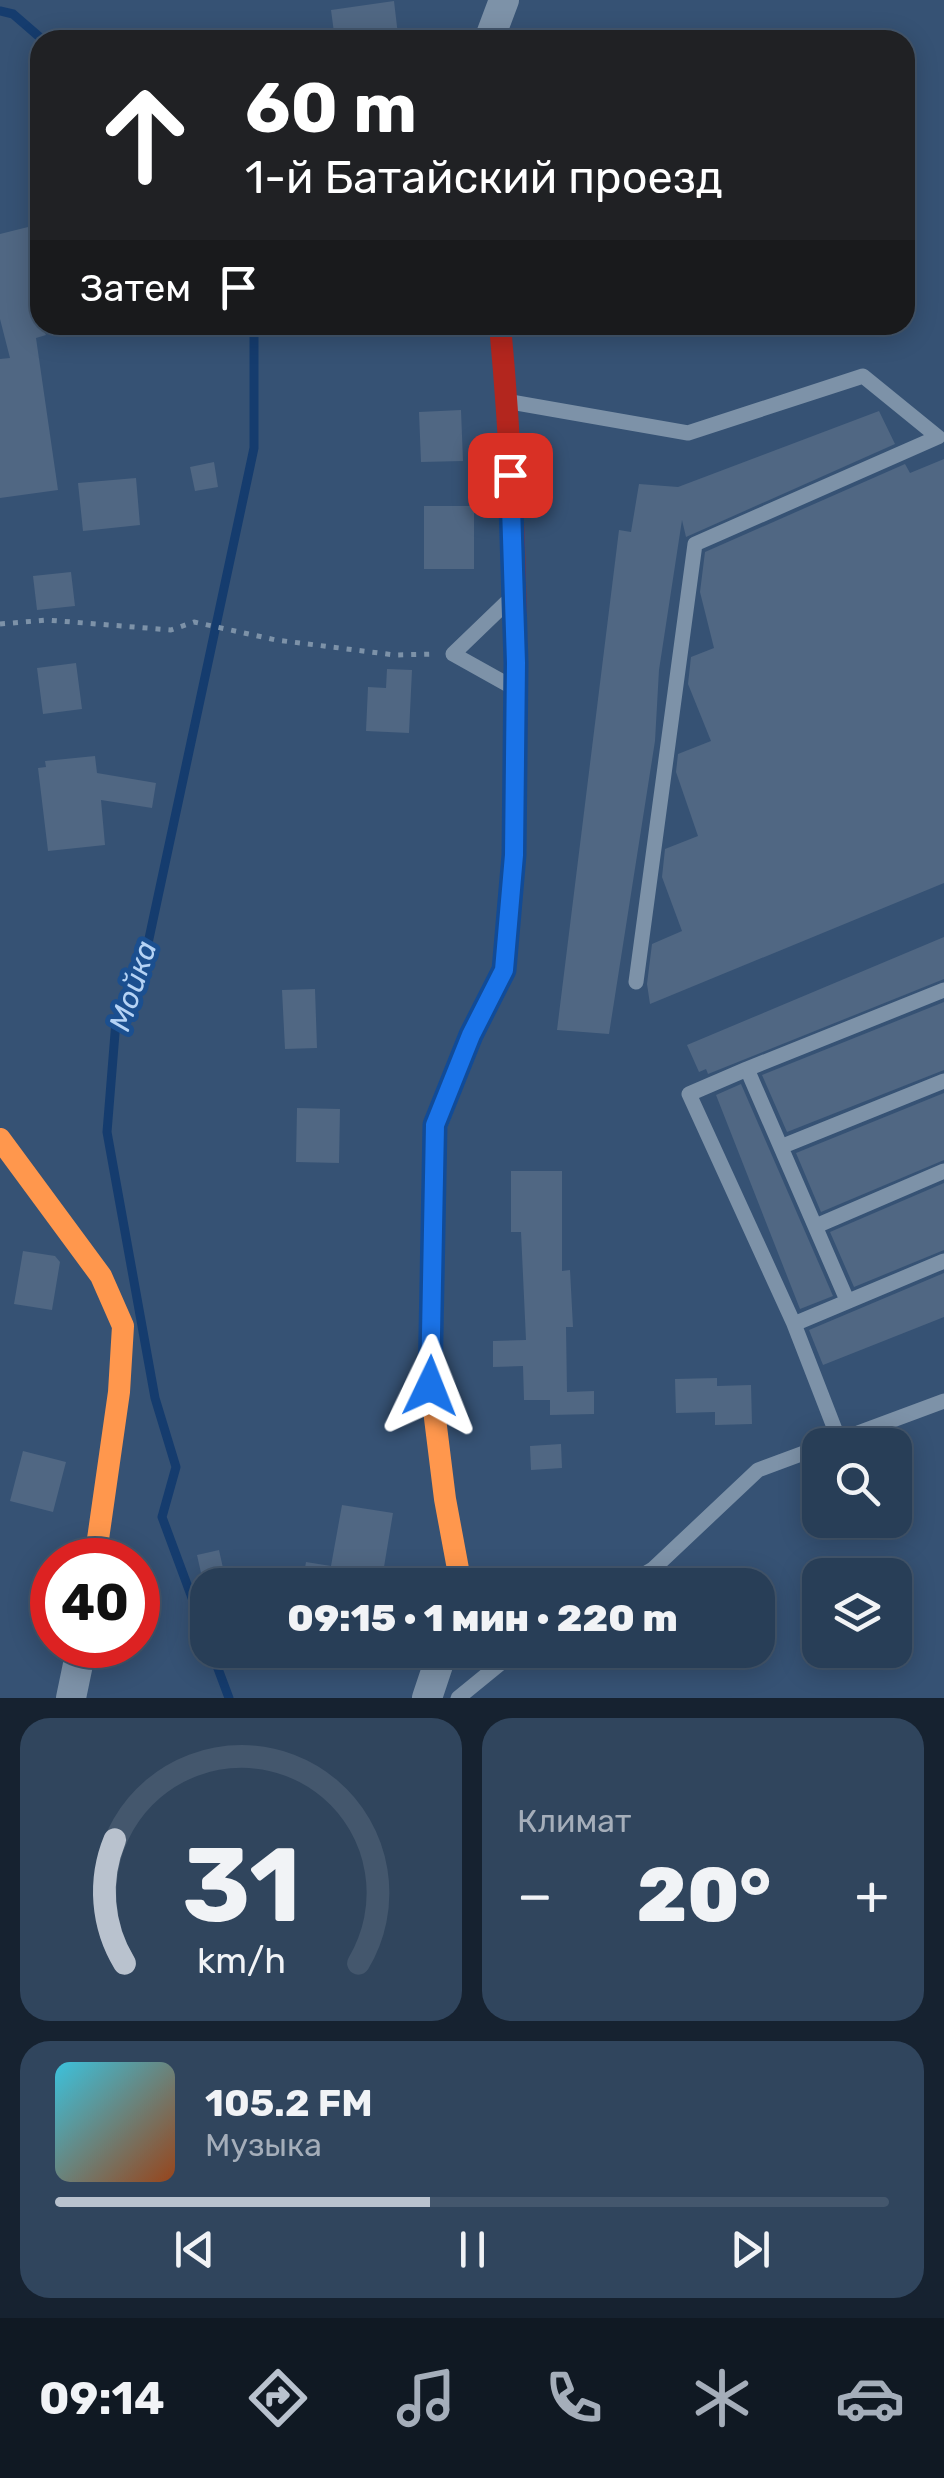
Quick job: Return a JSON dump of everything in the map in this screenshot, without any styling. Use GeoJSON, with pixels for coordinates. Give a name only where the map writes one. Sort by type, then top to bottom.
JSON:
{"type":"FeatureCollection","features":[{"type":"Feature","properties":{"kind":"street"},"geometry":{"type":"LineString","coordinates":[[493,30],[504,0]]}},
{"type":"Feature","properties":{"kind":"street"},"geometry":{"type":"LineString","coordinates":[[458,1568],[430,1386],[435,1125],[471,1035],[504,970],[514,855],[514,595],[501,335]]}},
{"type":"Feature","properties":{"kind":"street"},"geometry":{"type":"LineString","coordinates":[[0,1139],[101,1276],[123,1326],[119,1392],[98,1538]]}},
{"type":"Feature","properties":{"kind":"street"},"geometry":{"type":"LineString","coordinates":[[71,1698],[77,1668]]}},
{"type":"Feature","properties":{"kind":"street"},"geometry":{"type":"LineString","coordinates":[[427,1698],[436,1668]]}},
{"type":"Feature","properties":{"kind":"lane"},"geometry":{"type":"LineString","coordinates":[[507,401],[688,433],[863,376],[938,437],[695,544],[636,982]]}},
{"type":"Feature","properties":{"kind":"lane"},"geometry":{"type":"LineString","coordinates":[[514,595],[453,654],[516,688]]}},
{"type":"Feature","properties":{"kind":"lane"},"geometry":{"type":"LineString","coordinates":[[823,1428],[794,1324],[689,1094],[944,990]]}},
{"type":"Feature","properties":{"kind":"lane"},"geometry":{"type":"LineString","coordinates":[[747,1069],[848,1300]]}},
{"type":"Feature","properties":{"kind":"lane"},"geometry":{"type":"LineString","coordinates":[[783,1146],[944,1081]]}},
{"type":"Feature","properties":{"kind":"lane"},"geometry":{"type":"LineString","coordinates":[[816,1226],[944,1171]]}},
{"type":"Feature","properties":{"kind":"lane"},"geometry":{"type":"LineString","coordinates":[[794,1324],[944,1261]]}},
{"type":"Feature","properties":{"kind":"lane"},"geometry":{"type":"LineString","coordinates":[[871,1428],[944,1401]]}},
{"type":"Feature","properties":{"kind":"lane"},"geometry":{"type":"LineString","coordinates":[[655,1568],[758,1470],[802,1454]]}},
{"type":"Feature","properties":{"kind":"lane"},"geometry":{"type":"LineString","coordinates":[[458,1698],[495,1668]]}},
{"type":"Feature","properties":{"kind":"path"},"geometry":{"type":"LineString","coordinates":[[0,624],[47,620],[171,630],[194,622],[276,640],[395,654],[453,654]]}},
{"type":"Feature","properties":{"kind":"building"},"geometry":{"type":"Polygon","coordinates":[[[394,1],[397,30],[334,30],[331,10],[394,1]]]}},
{"type":"Feature","properties":{"kind":"building"},"geometry":{"type":"Polygon","coordinates":[[[30,226],[30,335],[46,335],[36,338],[58,490],[0,498],[0,359],[10,358],[0,319],[0,234],[30,226]]]}},
{"type":"Feature","properties":{"kind":"building"},"geometry":{"type":"Polygon","coordinates":[[[461,410],[463,461],[421,462],[419,412],[461,410]]]}},
{"type":"Feature","properties":{"kind":"building"},"geometry":{"type":"Polygon","coordinates":[[[879,411],[895,444],[686,537],[682,520],[659,670],[655,741],[609,1034],[557,1030],[619,530],[631,532],[639,484],[678,487],[879,411]]]}},
{"type":"Feature","properties":{"kind":"building"},"geometry":{"type":"Polygon","coordinates":[[[944,459],[944,883],[650,1004],[647,984],[652,944],[682,931],[662,877],[665,849],[698,836],[676,772],[678,754],[711,741],[688,684],[691,657],[714,648],[700,592],[705,552],[905,464],[910,473],[944,459]]]}},
{"type":"Feature","properties":{"kind":"building"},"geometry":{"type":"Polygon","coordinates":[[[214,462],[218,487],[195,491],[190,467],[214,462]]]}},
{"type":"Feature","properties":{"kind":"building"},"geometry":{"type":"Polygon","coordinates":[[[136,478],[140,525],[83,531],[78,483],[136,478]]]}},
{"type":"Feature","properties":{"kind":"building"},"geometry":{"type":"Polygon","coordinates":[[[424,506],[474,506],[474,569],[424,569],[424,506]]]}},
{"type":"Feature","properties":{"kind":"building"},"geometry":{"type":"Polygon","coordinates":[[[71,572],[75,606],[37,610],[33,576],[71,572]]]}},
{"type":"Feature","properties":{"kind":"building"},"geometry":{"type":"Polygon","coordinates":[[[76,663],[82,709],[43,714],[37,668],[76,663]]]}},
{"type":"Feature","properties":{"kind":"building"},"geometry":{"type":"Polygon","coordinates":[[[387,669],[412,670],[409,733],[366,731],[368,687],[386,688],[387,669]]]}},
{"type":"Feature","properties":{"kind":"building"},"geometry":{"type":"Polygon","coordinates":[[[95,756],[97,773],[156,783],[152,808],[101,800],[105,845],[48,851],[38,768],[46,767],[45,761],[95,756]]]}},
{"type":"Feature","properties":{"kind":"building"},"geometry":{"type":"Polygon","coordinates":[[[944,937],[944,979],[708,1074],[706,1069],[699,1072],[687,1045],[944,937]]]}},
{"type":"Feature","properties":{"kind":"building"},"geometry":{"type":"Polygon","coordinates":[[[315,989],[317,1048],[285,1049],[282,990],[315,989]]]}},
{"type":"Feature","properties":{"kind":"building"},"geometry":{"type":"Polygon","coordinates":[[[944,1002],[944,1070],[787,1132],[762,1075],[944,1002]]]}},
{"type":"Feature","properties":{"kind":"building"},"geometry":{"type":"Polygon","coordinates":[[[741,1084],[833,1296],[800,1309],[716,1095],[741,1084]]]}},
{"type":"Feature","properties":{"kind":"building"},"geometry":{"type":"Polygon","coordinates":[[[944,1093],[944,1160],[821,1212],[796,1153],[944,1093]]]}},
{"type":"Feature","properties":{"kind":"building"},"geometry":{"type":"Polygon","coordinates":[[[297,1108],[340,1109],[339,1163],[296,1162],[297,1108]]]}},
{"type":"Feature","properties":{"kind":"building"},"geometry":{"type":"Polygon","coordinates":[[[511,1171],[562,1171],[562,1271],[570,1270],[573,1327],[566,1327],[567,1392],[594,1391],[594,1414],[550,1415],[550,1400],[524,1400],[523,1366],[493,1367],[493,1341],[526,1340],[521,1232],[511,1232],[511,1171]]]}},
{"type":"Feature","properties":{"kind":"building"},"geometry":{"type":"Polygon","coordinates":[[[944,1183],[944,1250],[854,1287],[830,1232],[944,1183]]]}},
{"type":"Feature","properties":{"kind":"building"},"geometry":{"type":"Polygon","coordinates":[[[23,1251],[55,1256],[60,1262],[52,1310],[14,1304],[23,1251]]]}},
{"type":"Feature","properties":{"kind":"building"},"geometry":{"type":"Polygon","coordinates":[[[944,1273],[944,1317],[823,1365],[809,1330],[944,1273]]]}},
{"type":"Feature","properties":{"kind":"building"},"geometry":{"type":"Polygon","coordinates":[[[717,1378],[717,1386],[751,1385],[752,1424],[715,1425],[715,1412],[676,1413],[675,1379],[717,1378]]]}},
{"type":"Feature","properties":{"kind":"building"},"geometry":{"type":"Polygon","coordinates":[[[561,1444],[562,1468],[531,1470],[530,1446],[561,1444]]]}},
{"type":"Feature","properties":{"kind":"building"},"geometry":{"type":"Polygon","coordinates":[[[23,1451],[66,1462],[53,1512],[10,1501],[23,1451]]]}},
{"type":"Feature","properties":{"kind":"building"},"geometry":{"type":"Polygon","coordinates":[[[342,1505],[393,1513],[384,1568],[305,1568],[306,1562],[331,1566],[342,1505]]]}},
{"type":"Feature","properties":{"kind":"building"},"geometry":{"type":"Polygon","coordinates":[[[219,1550],[223,1568],[200,1568],[197,1555],[219,1550]]]}},
{"type":"Feature","properties":{"kind":"waterway","name":"Мойка"},"geometry":{"type":"LineString","coordinates":[[0,11],[13,14],[31,30]]}},
{"type":"Feature","properties":{"kind":"waterway","name":"Мойка"},"geometry":{"type":"LineString","coordinates":[[190,1592],[162,1517],[176,1467],[155,1398],[107,1132],[116,1021],[144,962],[254,448],[254,335]]}},
{"type":"Feature","properties":{"kind":"waterway","name":"Мойка"},"geometry":{"type":"LineString","coordinates":[[218,1668],[229,1698]]}},
{"type":"Feature","properties":{"kind":"traffic: fast"},"geometry":{"type":"LineString","coordinates":[[435,1128],[471,1035],[504,970],[514,855],[516,747]]}},
{"type":"Feature","properties":{"kind":"traffic: slow"},"geometry":{"type":"LineString","coordinates":[[435,1128],[431,1386],[458,1568]]}},
{"type":"Feature","properties":{"kind":"traffic: slow"},"geometry":{"type":"LineString","coordinates":[[0,1139],[101,1276],[123,1326],[119,1392],[98,1538]]}},
{"type":"Feature","properties":{"kind":"traffic: jam"},"geometry":{"type":"LineString","coordinates":[[501,335],[514,536],[516,747]]}},
{"type":"Feature","properties":{"kind":"route"},"geometry":{"type":"LineString","coordinates":[[430,1386],[435,1125],[471,1035],[504,970],[514,855],[516,663],[510,475]]}}]}
